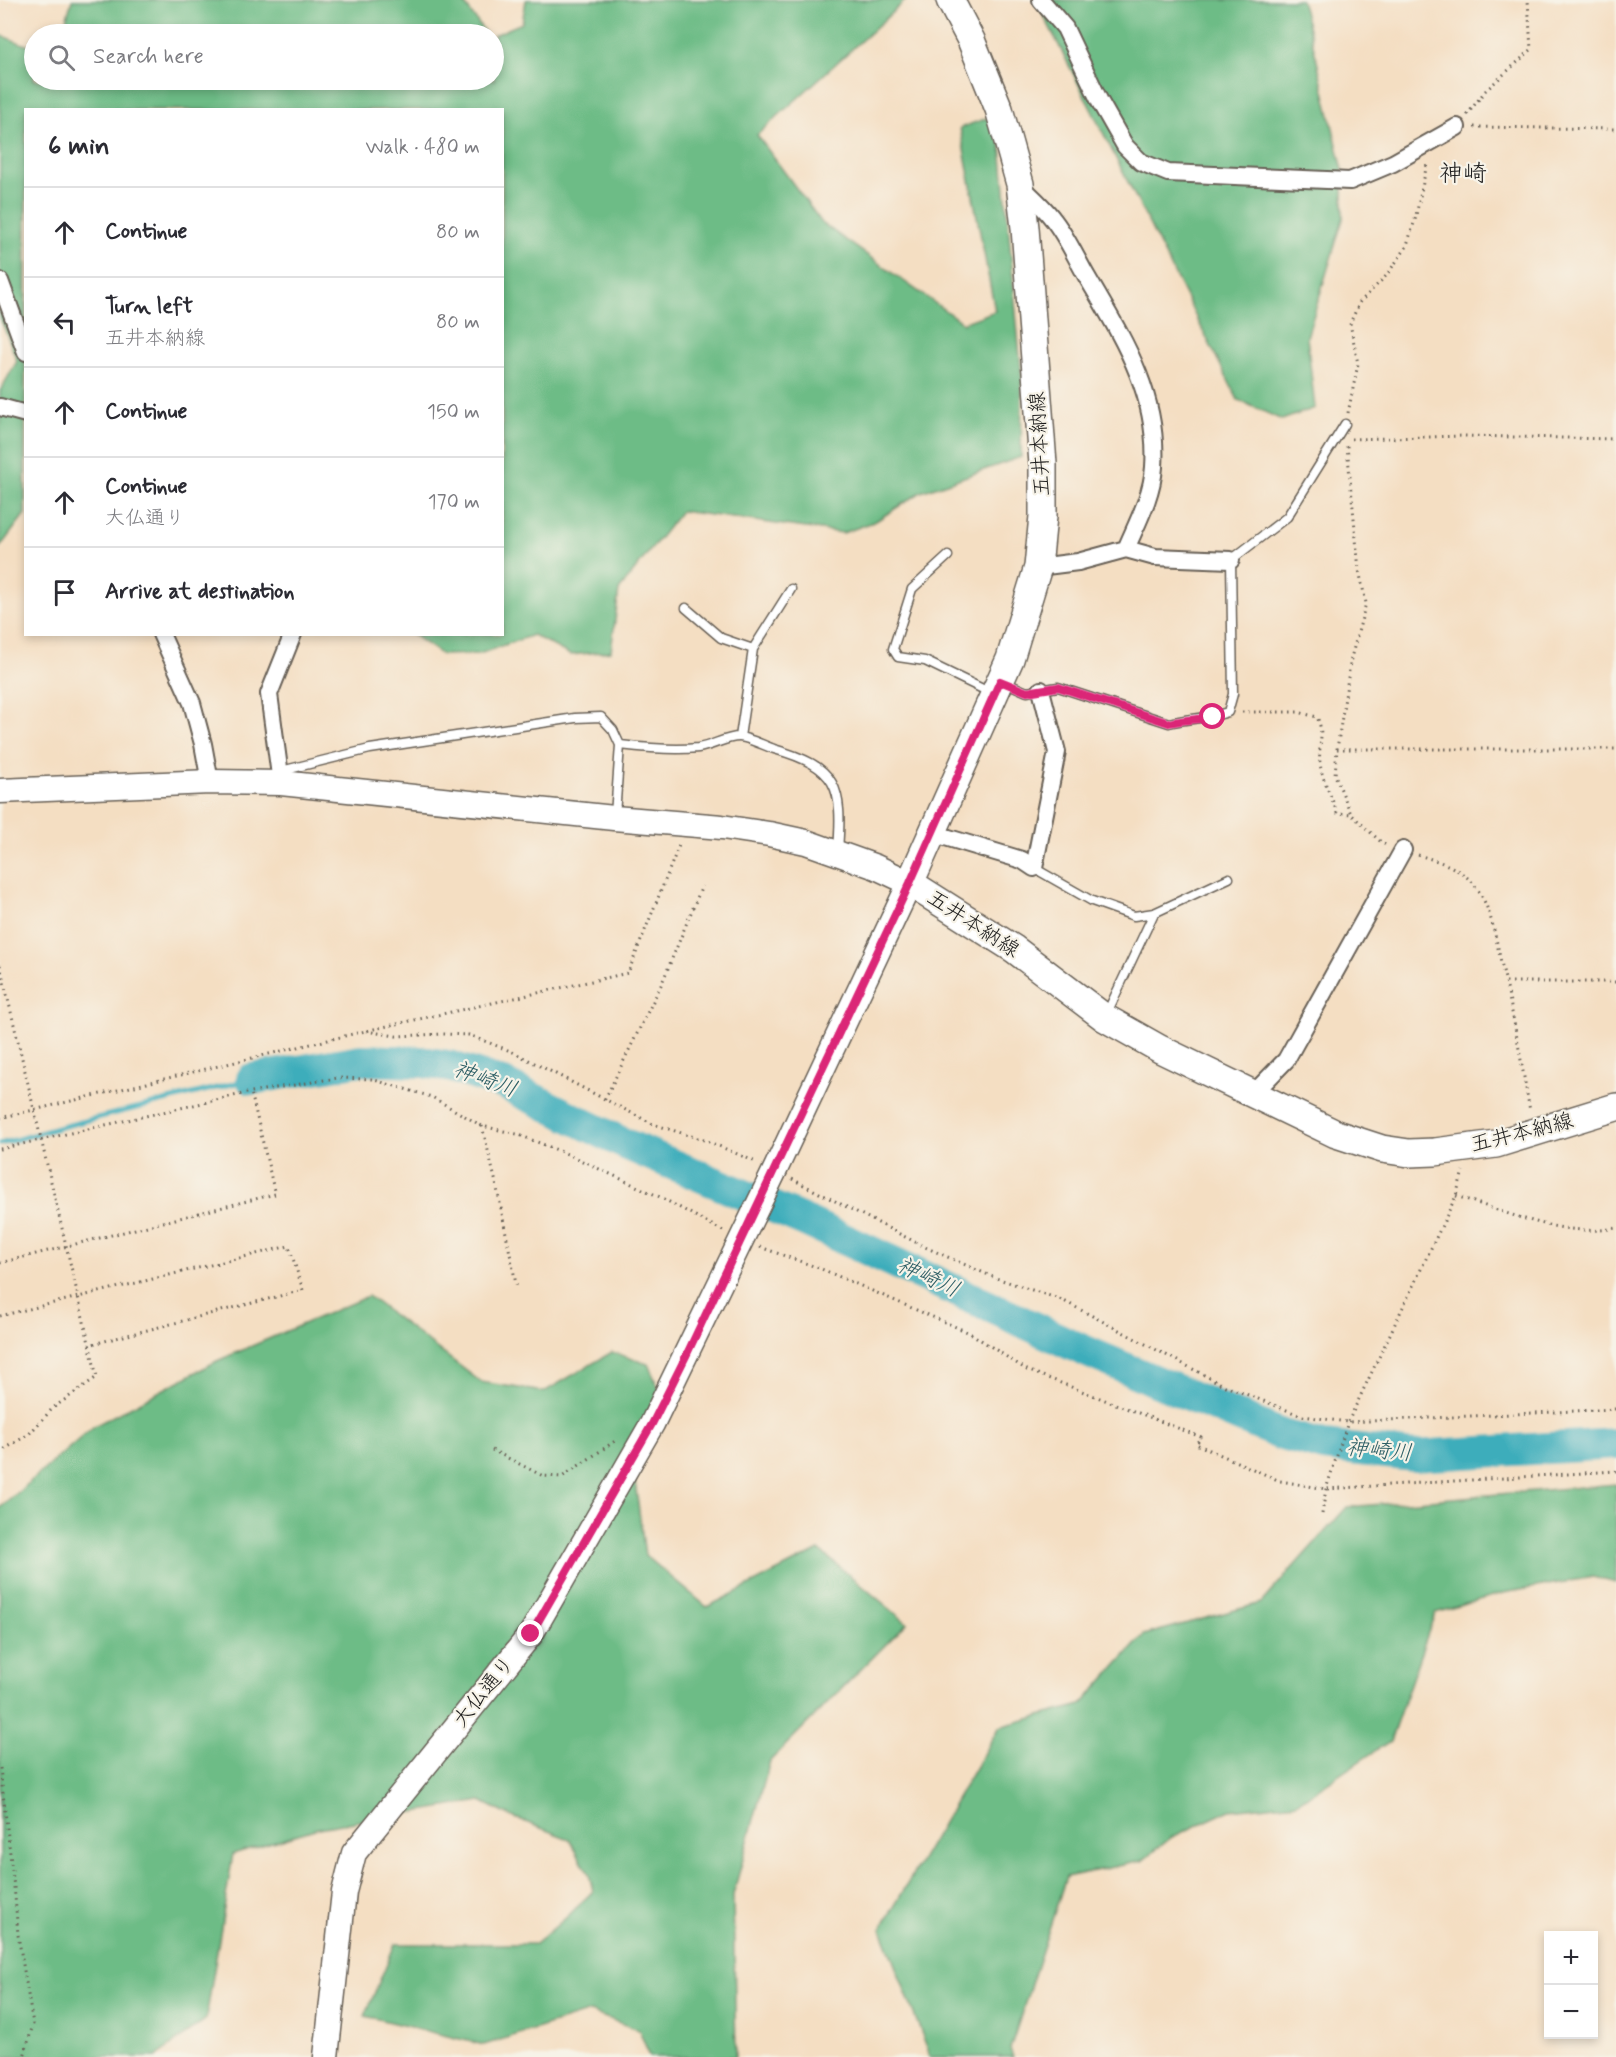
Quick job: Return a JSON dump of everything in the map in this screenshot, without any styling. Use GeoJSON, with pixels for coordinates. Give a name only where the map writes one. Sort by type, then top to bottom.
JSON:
{"type":"FeatureCollection","features":[{"type":"Feature","properties":{"kind":"main road","name":"五井本納線"},"geometry":{"type":"LineString","coordinates":[[950,0],[971,40],[999,109],[1020,184],[1043,464],[1043,516],[1038,567],[1010,660],[910,883],[1014,949],[1105,1018],[1160,1049],[1336,1134],[1382,1149],[1435,1152],[1496,1144],[1616,1107]]}},
{"type":"Feature","properties":{"kind":"street"},"geometry":{"type":"LineString","coordinates":[[1041,0],[1065,28],[1100,102],[1125,146],[1141,162],[1168,173],[1350,181],[1393,163],[1457,127]]}},
{"type":"Feature","properties":{"kind":"street"},"geometry":{"type":"LineString","coordinates":[[1020,184],[1053,219],[1123,338],[1144,385],[1151,417],[1154,467],[1150,492],[1126,549]]}},
{"type":"Feature","properties":{"kind":"street"},"geometry":{"type":"LineString","coordinates":[[0,280],[24,346]]}},
{"type":"Feature","properties":{"kind":"street"},"geometry":{"type":"LineString","coordinates":[[0,407],[24,413]]}},
{"type":"Feature","properties":{"kind":"street"},"geometry":{"type":"LineString","coordinates":[[1038,567],[1078,562],[1126,549],[1155,557],[1231,560]]}},
{"type":"Feature","properties":{"kind":"street"},"geometry":{"type":"LineString","coordinates":[[162,636],[192,703],[210,782]]}},
{"type":"Feature","properties":{"kind":"street"},"geometry":{"type":"LineString","coordinates":[[281,777],[269,694],[292,636]]}},
{"type":"Feature","properties":{"kind":"street"},"geometry":{"type":"LineString","coordinates":[[932,833],[1022,860],[1034,868],[1057,752],[1041,690]]}},
{"type":"Feature","properties":{"kind":"street"},"geometry":{"type":"LineString","coordinates":[[0,791],[281,777],[614,818],[769,834],[806,842],[876,867],[910,883]]}},
{"type":"Feature","properties":{"kind":"street"},"geometry":{"type":"LineString","coordinates":[[1253,1094],[1286,1060],[1403,850]]}},
{"type":"Feature","properties":{"kind":"street","name":"大仏通り"},"geometry":{"type":"LineString","coordinates":[[326,2057],[344,1892],[354,1853],[531,1634],[652,1424],[742,1240],[910,883]]}},
{"type":"Feature","properties":{"kind":"lane"},"geometry":{"type":"LineString","coordinates":[[948,556],[912,589],[893,649],[898,657],[924,661],[998,688],[1027,692],[1058,687],[1169,723],[1185,719],[1200,720],[1213,717],[1228,712],[1233,694],[1231,560],[1287,517],[1345,424]]}},
{"type":"Feature","properties":{"kind":"lane"},"geometry":{"type":"LineString","coordinates":[[740,737],[753,649],[791,590]]}},
{"type":"Feature","properties":{"kind":"lane"},"geometry":{"type":"LineString","coordinates":[[686,608],[721,638],[753,649]]}},
{"type":"Feature","properties":{"kind":"lane"},"geometry":{"type":"LineString","coordinates":[[281,777],[370,749],[575,718],[601,717],[613,730],[620,745],[614,818]]}},
{"type":"Feature","properties":{"kind":"lane"},"geometry":{"type":"LineString","coordinates":[[620,745],[698,748],[740,737],[797,755],[813,763],[828,776],[837,794],[840,819],[837,854]]}},
{"type":"Feature","properties":{"kind":"lane"},"geometry":{"type":"LineString","coordinates":[[1034,868],[1092,901],[1134,916],[1154,913],[1229,878]]}},
{"type":"Feature","properties":{"kind":"lane"},"geometry":{"type":"LineString","coordinates":[[1105,1018],[1154,913]]}},
{"type":"Feature","properties":{"kind":"path"},"geometry":{"type":"LineString","coordinates":[[1457,127],[1485,91],[1531,51],[1528,0]]}},
{"type":"Feature","properties":{"kind":"path"},"geometry":{"type":"LineString","coordinates":[[1457,127],[1616,129]]}},
{"type":"Feature","properties":{"kind":"path"},"geometry":{"type":"LineString","coordinates":[[1345,424],[1358,364],[1350,323],[1360,302],[1386,276],[1406,248],[1428,162]]}},
{"type":"Feature","properties":{"kind":"path"},"geometry":{"type":"LineString","coordinates":[[1533,1134],[1531,1112],[1506,982],[1486,904],[1472,882],[1456,868],[1382,843],[1351,814],[1335,775],[1351,658],[1366,603],[1359,570],[1346,440],[1464,436],[1616,439]]}},
{"type":"Feature","properties":{"kind":"path"},"geometry":{"type":"LineString","coordinates":[[1228,712],[1298,712],[1317,717],[1322,729],[1319,749],[1320,766],[1337,813],[1351,814]]}},
{"type":"Feature","properties":{"kind":"path"},"geometry":{"type":"LineString","coordinates":[[1337,749],[1616,749]]}},
{"type":"Feature","properties":{"kind":"path"},"geometry":{"type":"LineString","coordinates":[[0,1118],[366,1031],[628,972],[688,824]]}},
{"type":"Feature","properties":{"kind":"path"},"geometry":{"type":"LineString","coordinates":[[605,1099],[662,983],[702,886]]}},
{"type":"Feature","properties":{"kind":"path"},"geometry":{"type":"LineString","coordinates":[[0,965],[97,1377],[53,1408],[29,1434],[0,1452]]}},
{"type":"Feature","properties":{"kind":"path"},"geometry":{"type":"LineString","coordinates":[[1506,982],[1616,982]]}},
{"type":"Feature","properties":{"kind":"path"},"geometry":{"type":"LineString","coordinates":[[366,1031],[396,1036],[470,1035],[513,1052],[653,1124],[706,1141],[775,1170],[925,1247],[993,1277],[1062,1300],[1225,1386],[1302,1416],[1348,1422],[1616,1409]]}},
{"type":"Feature","properties":{"kind":"path"},"geometry":{"type":"LineString","coordinates":[[0,1149],[252,1092],[337,1078],[371,1079],[432,1097],[482,1126],[517,1134],[567,1154],[660,1197],[742,1240],[819,1268],[970,1333],[1028,1370],[1201,1437],[1196,1444],[1280,1481],[1326,1489],[1616,1471]]}},
{"type":"Feature","properties":{"kind":"path"},"geometry":{"type":"LineString","coordinates":[[0,1263],[275,1194],[252,1092]]}},
{"type":"Feature","properties":{"kind":"path"},"geometry":{"type":"LineString","coordinates":[[482,1126],[517,1289]]}},
{"type":"Feature","properties":{"kind":"path"},"geometry":{"type":"LineString","coordinates":[[1322,1514],[1326,1489],[1348,1422],[1456,1196],[1465,1149]]}},
{"type":"Feature","properties":{"kind":"path"},"geometry":{"type":"LineString","coordinates":[[1456,1196],[1545,1224],[1598,1231],[1616,1228]]}},
{"type":"Feature","properties":{"kind":"path"},"geometry":{"type":"LineString","coordinates":[[0,1316],[289,1246],[303,1290],[89,1345]]}},
{"type":"Feature","properties":{"kind":"path"},"geometry":{"type":"LineString","coordinates":[[492,1450],[543,1476],[562,1477],[634,1428],[652,1424]]}},
{"type":"Feature","properties":{"kind":"path"},"geometry":{"type":"LineString","coordinates":[[0,1768],[18,1935],[33,2024],[24,2057]]}},
{"type":"Feature","properties":{"kind":"green space"},"geometry":{"type":"Polygon","coordinates":[[[72,0],[462,0],[479,24],[65,24],[72,0]]]}},
{"type":"Feature","properties":{"kind":"green space"},"geometry":{"type":"Polygon","coordinates":[[[526,0],[906,0],[757,135],[822,223],[963,323],[995,311],[960,128],[987,118],[1001,145],[1022,380],[1021,457],[921,492],[876,521],[843,533],[681,511],[619,590],[611,651],[570,655],[533,635],[479,654],[442,655],[414,636],[504,636],[504,108],[24,108],[24,515],[0,547],[0,391],[17,361],[0,317],[0,35],[24,44],[24,90],[504,90],[504,31],[522,23],[526,0]]]}},
{"type":"Feature","properties":{"kind":"green space"},"geometry":{"type":"Polygon","coordinates":[[[1036,0],[1301,0],[1343,170],[1343,219],[1307,337],[1315,408],[1282,420],[1238,400],[1036,0]]]}},
{"type":"Feature","properties":{"kind":"green space"},"geometry":{"type":"Polygon","coordinates":[[[368,1296],[481,1382],[544,1392],[612,1352],[648,1364],[661,1393],[632,1460],[645,1555],[707,1607],[819,1550],[907,1623],[770,1761],[733,1895],[736,2057],[650,2057],[639,2030],[590,2012],[484,2045],[365,2016],[395,1944],[535,1944],[593,1891],[589,1874],[569,1839],[510,1816],[481,1801],[318,1828],[233,1854],[206,2019],[156,2057],[0,2057],[0,1508],[94,1426],[217,1361],[368,1296]]]}},
{"type":"Feature","properties":{"kind":"green space"},"geometry":{"type":"Polygon","coordinates":[[[1616,1484],[1616,1583],[1593,1577],[1503,1593],[1435,1613],[1390,1741],[1297,1803],[1230,1810],[1172,1837],[1142,1861],[1066,1877],[1010,2049],[1013,2057],[929,2057],[881,1929],[999,1727],[1081,1705],[1144,1635],[1261,1603],[1347,1507],[1616,1484]]]}},
{"type":"Feature","properties":{"kind":"waterway","name":"神崎川"},"geometry":{"type":"LineString","coordinates":[[252,1079],[361,1060],[422,1062],[449,1066],[504,1084],[625,1144],[803,1220],[1083,1350],[1282,1435],[1324,1446],[1414,1456],[1616,1444]]}},
{"type":"Feature","properties":{"kind":"waterway"},"geometry":{"type":"LineString","coordinates":[[0,1144],[252,1079]]}},
{"type":"Feature","properties":{"kind":"district","name":"神崎"},"geometry":{"type":"Point","coordinates":[1463,174]}},
{"type":"Feature","properties":{"kind":"route"},"geometry":{"type":"LineString","coordinates":[[531,1634],[652,1424],[686,1356],[910,883],[1000,681],[1027,692],[1058,687],[1169,723],[1185,719],[1200,720],[1213,717]]}}]}
